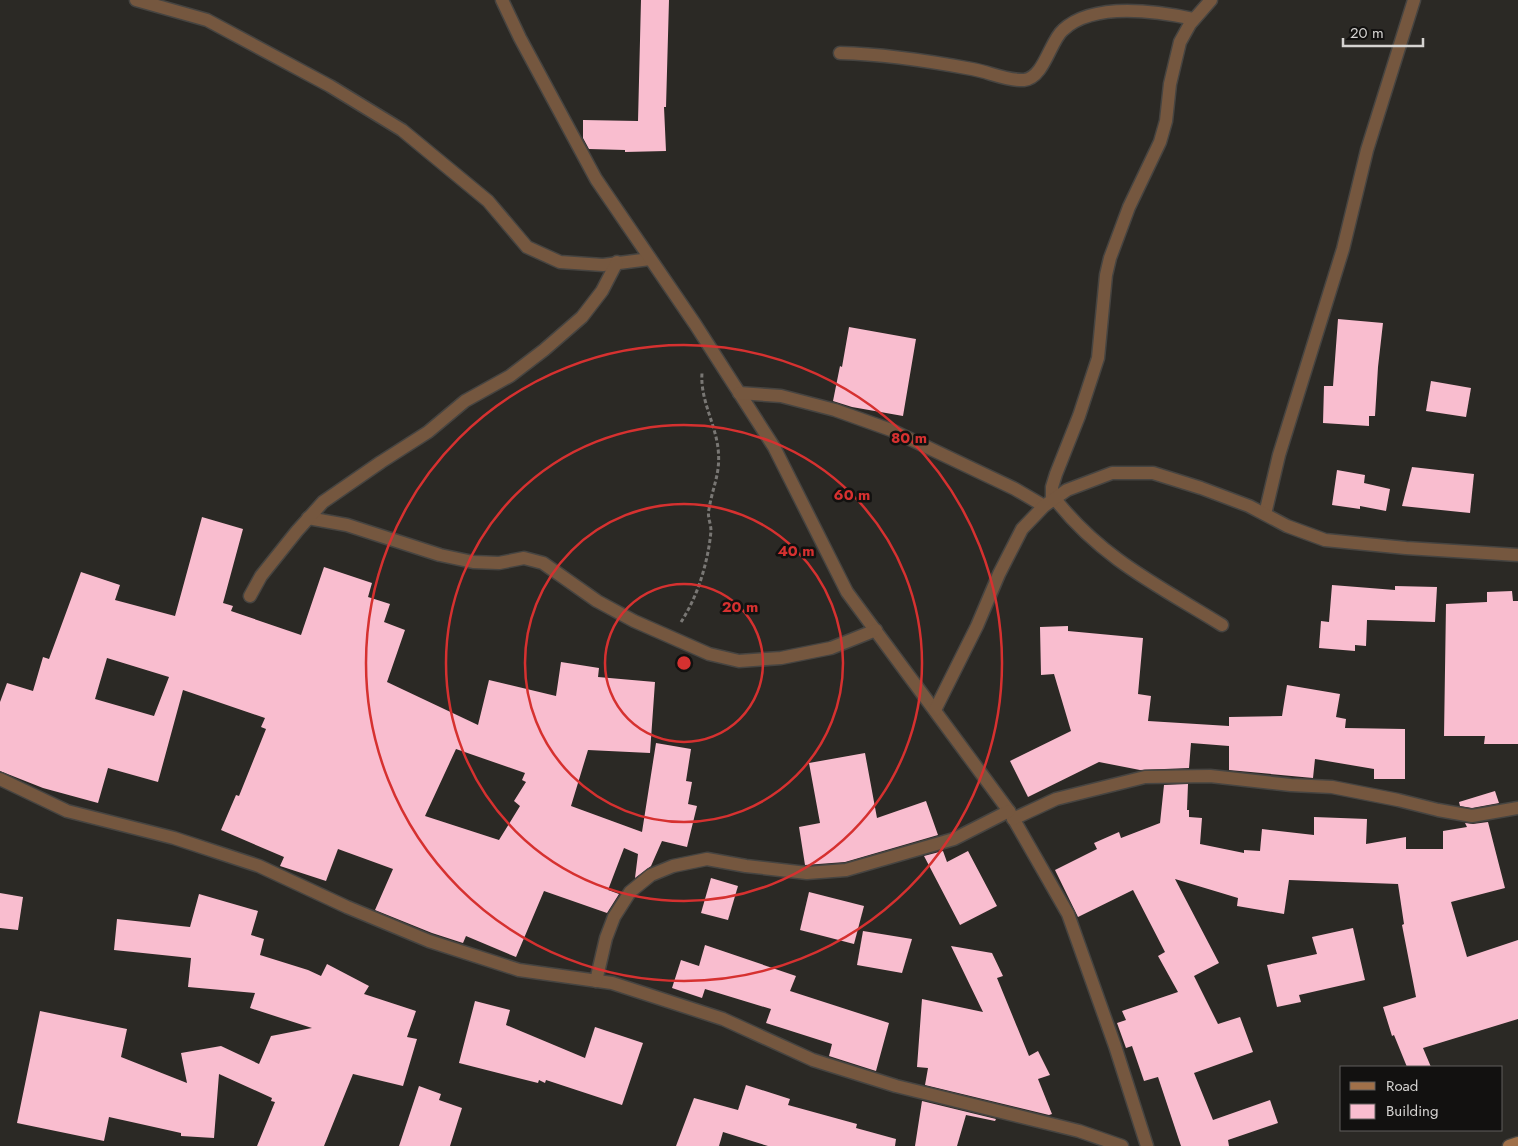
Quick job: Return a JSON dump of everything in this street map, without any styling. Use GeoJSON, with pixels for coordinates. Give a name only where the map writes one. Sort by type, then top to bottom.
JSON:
{"type":"FeatureCollection","features":[{"type":"Feature","properties":{"kind":"main road"},"geometry":{"type":"LineString","coordinates":[[1509,1146],[1518,1143]]}},
{"type":"Feature","properties":{"kind":"street"},"geometry":{"type":"LineString","coordinates":[[136,0],[207,20],[330,86],[402,130],[488,201],[527,247],[560,262],[603,265],[650,259]]}},
{"type":"Feature","properties":{"kind":"street"},"geometry":{"type":"LineString","coordinates":[[502,0],[520,38],[596,179],[774,447],[847,592],[1011,815],[1068,914],[1115,1046],[1147,1146]]}},
{"type":"Feature","properties":{"kind":"street"},"geometry":{"type":"LineString","coordinates":[[1050,502],[1058,466],[1079,416],[1098,358],[1106,276],[1110,258],[1129,207],[1160,142],[1166,121],[1170,84],[1180,42],[1194,19],[1212,0]]}},
{"type":"Feature","properties":{"kind":"street"},"geometry":{"type":"LineString","coordinates":[[1264,514],[1278,455],[1343,250],[1367,150],[1414,0]]}},
{"type":"Feature","properties":{"kind":"street"},"geometry":{"type":"LineString","coordinates":[[840,53],[874,54],[948,65],[1011,79],[1025,80],[1032,77],[1044,62],[1062,31],[1082,17],[1126,10],[1168,13],[1194,19]]}},
{"type":"Feature","properties":{"kind":"street"},"geometry":{"type":"LineString","coordinates":[[250,596],[261,576],[322,502],[428,432],[465,401],[510,376],[544,350],[582,317],[602,291],[617,262]]}},
{"type":"Feature","properties":{"kind":"street"},"geometry":{"type":"LineString","coordinates":[[739,393],[781,396],[835,410],[891,430],[1015,489],[1050,502],[1118,561],[1222,625]]}},
{"type":"Feature","properties":{"kind":"street"},"geometry":{"type":"LineString","coordinates":[[935,710],[1022,529],[1050,502],[1067,490],[1112,473],[1153,473],[1201,488],[1264,514],[1287,526],[1325,540],[1406,548],[1518,555]]}},
{"type":"Feature","properties":{"kind":"street"},"geometry":{"type":"LineString","coordinates":[[308,518],[347,525],[440,555],[473,562],[499,563],[524,558],[543,563],[597,600],[634,621],[709,654],[739,661],[781,658],[831,648],[876,630]]}},
{"type":"Feature","properties":{"kind":"street"},"geometry":{"type":"LineString","coordinates":[[596,981],[606,938],[614,917],[630,892],[651,875],[673,866],[707,859],[746,866],[807,872],[846,870],[954,839],[1011,815],[1056,800],[1144,777],[1210,776],[1291,785],[1332,787],[1472,816],[1518,808]]}},
{"type":"Feature","properties":{"kind":"street"},"geometry":{"type":"LineString","coordinates":[[0,779],[67,811],[174,838],[259,866],[347,907],[429,941],[519,970],[612,983],[722,1019],[814,1060],[896,1086],[1079,1131],[1122,1146]]}},
{"type":"Feature","properties":{"kind":"path"},"geometry":{"type":"LineString","coordinates":[[672,638],[690,608],[708,556],[711,528],[708,510],[717,481],[719,466],[716,430],[705,403],[701,382],[703,364],[709,347]]}},
{"type":"Feature","properties":{"kind":"building"},"geometry":{"type":"Polygon","coordinates":[[[641,0],[669,0],[666,107],[664,107],[666,151],[625,152],[625,150],[589,149],[583,138],[583,120],[638,121],[641,0]]]}},
{"type":"Feature","properties":{"kind":"building"},"geometry":{"type":"Polygon","coordinates":[[[1338,319],[1383,323],[1375,416],[1369,416],[1369,426],[1323,423],[1324,386],[1333,386],[1338,319]]]}},
{"type":"Feature","properties":{"kind":"building"},"geometry":{"type":"Polygon","coordinates":[[[849,327],[916,339],[903,416],[852,407],[833,401],[840,366],[842,367],[849,327]]]}},
{"type":"Feature","properties":{"kind":"building"},"geometry":{"type":"Polygon","coordinates":[[[1431,381],[1471,388],[1466,417],[1426,411],[1431,381]]]}},
{"type":"Feature","properties":{"kind":"building"},"geometry":{"type":"Polygon","coordinates":[[[1412,467],[1474,474],[1470,513],[1402,506],[1412,467]]]}},
{"type":"Feature","properties":{"kind":"building"},"geometry":{"type":"Polygon","coordinates":[[[1337,470],[1365,475],[1364,483],[1390,489],[1386,511],[1360,506],[1360,509],[1332,505],[1337,470]]]}},
{"type":"Feature","properties":{"kind":"building"},"geometry":{"type":"Polygon","coordinates":[[[202,517],[243,529],[223,603],[233,606],[231,611],[301,635],[324,567],[372,583],[368,597],[390,604],[384,622],[405,630],[387,682],[478,725],[489,680],[556,696],[561,662],[599,668],[598,677],[655,682],[650,753],[588,750],[571,806],[642,832],[656,743],[691,749],[686,781],[692,782],[688,804],[697,806],[687,847],[662,841],[651,866],[635,878],[638,854],[624,848],[608,890],[619,894],[607,913],[544,891],[516,957],[466,936],[463,943],[432,933],[375,910],[393,869],[338,849],[326,881],[280,866],[284,857],[221,830],[236,795],[239,796],[266,729],[261,727],[265,718],[183,690],[158,782],[108,768],[98,803],[43,788],[0,771],[0,702],[7,683],[33,691],[43,657],[49,659],[81,572],[120,585],[115,600],[175,616],[202,517]],[[107,658],[95,699],[154,716],[169,677],[107,658]],[[456,749],[425,816],[499,840],[520,806],[514,801],[526,782],[522,780],[525,773],[456,749]]]}},
{"type":"Feature","properties":{"kind":"building"},"geometry":{"type":"Polygon","coordinates":[[[1332,585],[1395,590],[1395,586],[1437,587],[1435,622],[1367,620],[1366,646],[1355,645],[1355,651],[1319,648],[1321,621],[1329,622],[1332,585]]]}},
{"type":"Feature","properties":{"kind":"building"},"geometry":{"type":"Polygon","coordinates":[[[1512,591],[1513,601],[1518,601],[1518,744],[1484,744],[1485,736],[1444,736],[1446,604],[1487,602],[1487,592],[1512,591]]]}},
{"type":"Feature","properties":{"kind":"building"},"geometry":{"type":"Polygon","coordinates":[[[1068,626],[1068,631],[1143,638],[1138,694],[1151,696],[1148,721],[1229,726],[1229,717],[1282,716],[1287,685],[1340,694],[1336,717],[1346,719],[1345,728],[1405,729],[1405,779],[1374,779],[1374,769],[1315,759],[1313,778],[1229,770],[1229,746],[1191,743],[1189,768],[1140,770],[1099,762],[1028,797],[1010,761],[1071,731],[1054,674],[1041,675],[1040,627],[1068,626]]]}},
{"type":"Feature","properties":{"kind":"building"},"geometry":{"type":"Polygon","coordinates":[[[865,753],[877,818],[926,801],[938,835],[845,862],[805,865],[799,827],[820,823],[809,763],[865,753]]]}},
{"type":"Feature","properties":{"kind":"building"},"geometry":{"type":"Polygon","coordinates":[[[1188,784],[1187,810],[1189,810],[1189,817],[1202,818],[1200,844],[1244,853],[1244,850],[1260,851],[1262,829],[1314,835],[1314,817],[1367,819],[1366,844],[1406,837],[1406,849],[1443,849],[1443,831],[1467,827],[1465,823],[1488,822],[1505,888],[1451,902],[1467,957],[1518,940],[1518,1019],[1423,1048],[1431,1066],[1407,1066],[1394,1035],[1392,1036],[1383,1007],[1416,997],[1402,925],[1404,924],[1398,884],[1289,880],[1284,914],[1237,906],[1238,898],[1175,879],[1219,963],[1194,976],[1218,1024],[1240,1017],[1253,1052],[1194,1073],[1213,1120],[1270,1100],[1278,1123],[1228,1140],[1229,1146],[1181,1146],[1158,1077],[1144,1081],[1132,1046],[1126,1048],[1117,1023],[1126,1020],[1122,1011],[1178,992],[1158,956],[1165,952],[1133,890],[1078,917],[1055,870],[1097,849],[1094,843],[1119,832],[1121,838],[1160,823],[1164,785],[1188,784]]]}},
{"type":"Feature","properties":{"kind":"building"},"geometry":{"type":"Polygon","coordinates":[[[1495,791],[1499,803],[1472,808],[1460,806],[1459,802],[1495,791]]]}},
{"type":"Feature","properties":{"kind":"building"},"geometry":{"type":"Polygon","coordinates":[[[943,851],[947,862],[968,851],[997,906],[960,925],[924,856],[943,851]]]}},
{"type":"Feature","properties":{"kind":"building"},"geometry":{"type":"Polygon","coordinates":[[[711,878],[738,886],[728,920],[701,913],[711,878]]]}},
{"type":"Feature","properties":{"kind":"building"},"geometry":{"type":"Polygon","coordinates":[[[809,892],[864,906],[854,944],[800,930],[809,892]]]}},
{"type":"Feature","properties":{"kind":"building"},"geometry":{"type":"Polygon","coordinates":[[[0,893],[23,897],[18,930],[0,928],[0,893]]]}},
{"type":"Feature","properties":{"kind":"building"},"geometry":{"type":"Polygon","coordinates":[[[199,894],[258,911],[251,935],[264,939],[260,955],[321,976],[327,964],[369,986],[364,994],[416,1011],[407,1037],[417,1039],[403,1086],[353,1074],[324,1146],[257,1146],[275,1102],[271,1101],[272,1098],[219,1074],[214,1138],[181,1136],[181,1133],[109,1117],[104,1141],[17,1123],[40,1011],[127,1029],[121,1057],[187,1083],[181,1053],[221,1046],[259,1064],[271,1036],[312,1028],[250,1008],[255,993],[188,987],[191,958],[114,950],[117,919],[190,927],[199,894]]]}},
{"type":"Feature","properties":{"kind":"building"},"geometry":{"type":"Polygon","coordinates":[[[1353,928],[1365,980],[1299,995],[1301,1002],[1277,1007],[1267,965],[1317,954],[1312,937],[1353,928]]]}},
{"type":"Feature","properties":{"kind":"building"},"geometry":{"type":"Polygon","coordinates":[[[863,931],[912,939],[902,973],[857,965],[863,931]]]}},
{"type":"Feature","properties":{"kind":"building"},"geometry":{"type":"Polygon","coordinates":[[[705,945],[796,976],[790,991],[889,1023],[876,1071],[829,1056],[832,1044],[766,1023],[771,1009],[705,989],[702,998],[672,988],[681,960],[699,966],[705,945]]]}},
{"type":"Feature","properties":{"kind":"building"},"geometry":{"type":"Polygon","coordinates":[[[951,946],[992,953],[1003,976],[997,978],[1029,1056],[1038,1051],[1050,1075],[1038,1079],[1052,1114],[1049,1115],[925,1085],[928,1068],[917,1067],[922,999],[983,1012],[951,946]]]}},
{"type":"Feature","properties":{"kind":"building"},"geometry":{"type":"Polygon","coordinates":[[[475,1001],[510,1010],[506,1025],[585,1058],[595,1027],[643,1043],[622,1105],[546,1080],[545,1083],[539,1080],[538,1083],[459,1063],[475,1001]]]}},
{"type":"Feature","properties":{"kind":"building"},"geometry":{"type":"Polygon","coordinates":[[[746,1085],[790,1099],[788,1105],[857,1124],[856,1128],[896,1139],[895,1146],[768,1146],[723,1132],[719,1146],[676,1146],[694,1098],[738,1110],[746,1085]]]}},
{"type":"Feature","properties":{"kind":"building"},"geometry":{"type":"Polygon","coordinates":[[[419,1086],[441,1094],[439,1100],[462,1108],[450,1146],[399,1146],[419,1086]]]}},
{"type":"Feature","properties":{"kind":"building"},"geometry":{"type":"Polygon","coordinates":[[[922,1101],[996,1119],[995,1121],[966,1115],[957,1146],[915,1146],[922,1101]]]}}]}
